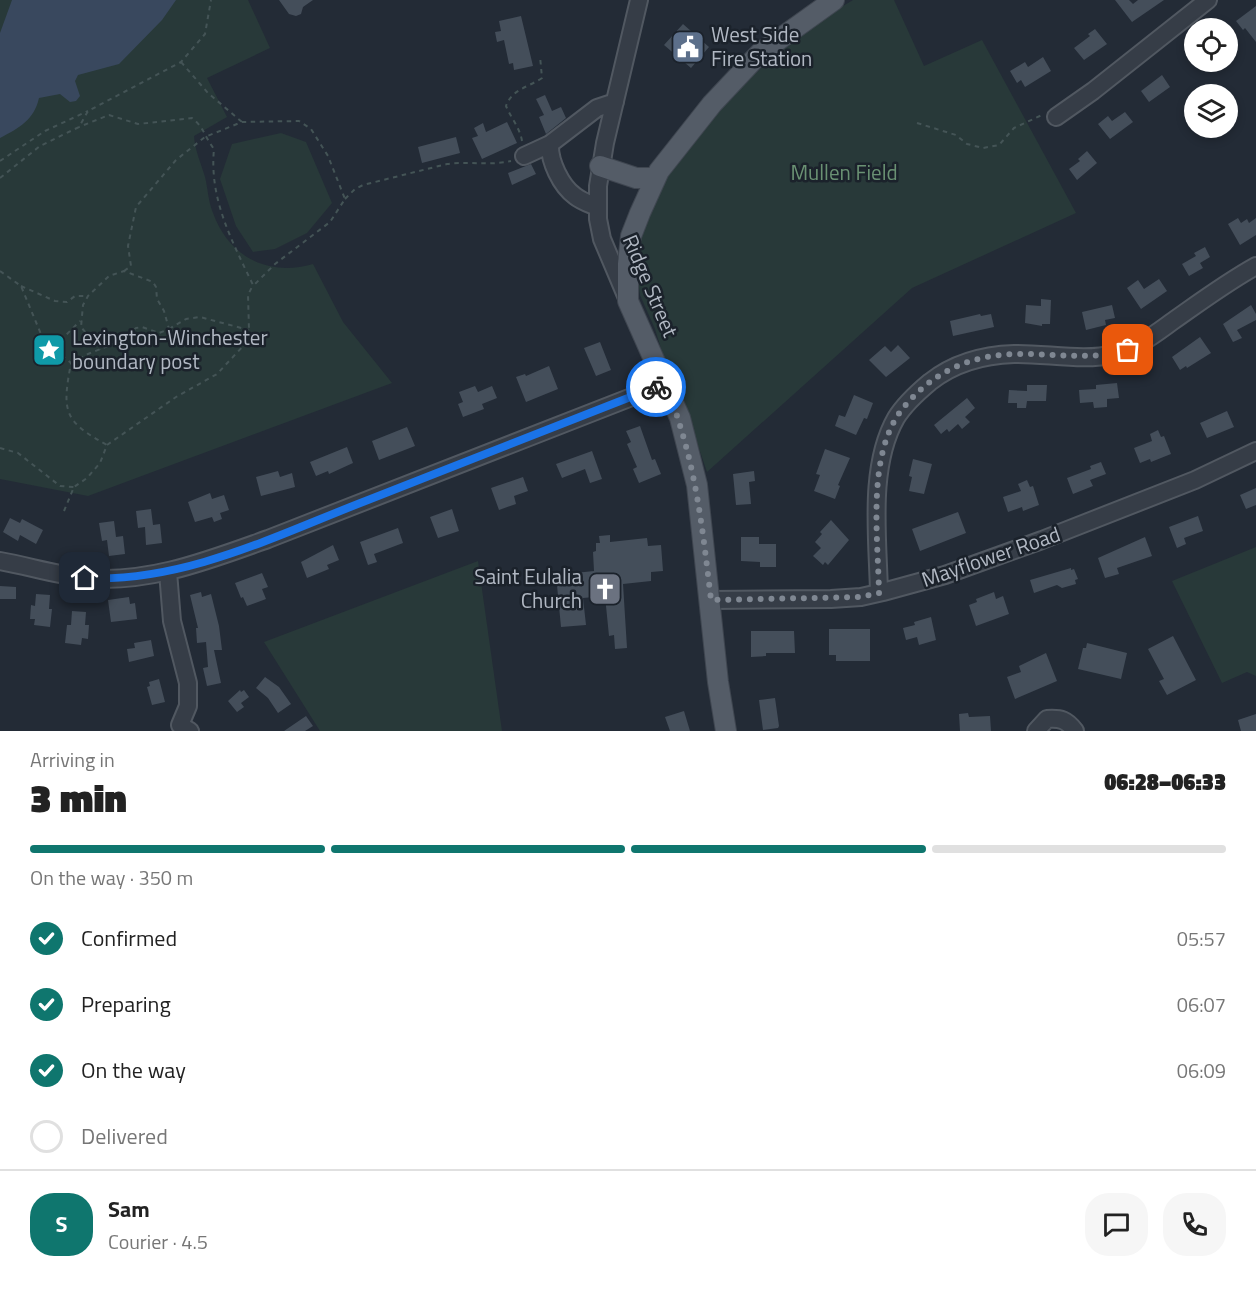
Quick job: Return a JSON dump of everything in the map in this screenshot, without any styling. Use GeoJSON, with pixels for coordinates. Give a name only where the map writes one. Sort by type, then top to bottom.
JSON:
{"type":"FeatureCollection","features":[{"type":"Feature","properties":{"kind":"main road"},"geometry":{"type":"LineString","coordinates":[[628,301],[628,264],[632,236],[655,178],[679,143],[760,53],[834,0]]}},
{"type":"Feature","properties":{"kind":"main road"},"geometry":{"type":"LineString","coordinates":[[600,166],[636,178],[655,178]]}},
{"type":"Feature","properties":{"kind":"main road","name":"Ridge Street"},"geometry":{"type":"LineString","coordinates":[[628,301],[680,418],[697,485],[718,682],[726,731]]}},
{"type":"Feature","properties":{"kind":"street","name":"Ridge Street"},"geometry":{"type":"LineString","coordinates":[[628,301],[603,239],[597,207],[600,166],[639,0]]}},
{"type":"Feature","properties":{"kind":"street"},"geometry":{"type":"LineString","coordinates":[[1056,117],[1094,91],[1208,0]]}},
{"type":"Feature","properties":{"kind":"street"},"geometry":{"type":"LineString","coordinates":[[524,156],[550,144],[592,111],[615,102]]}},
{"type":"Feature","properties":{"kind":"street"},"geometry":{"type":"LineString","coordinates":[[550,144],[553,165],[571,193],[597,207]]}},
{"type":"Feature","properties":{"kind":"street"},"geometry":{"type":"LineString","coordinates":[[879,593],[878,475],[884,446],[896,417],[920,390],[943,372],[974,358],[1014,354],[1096,356],[1128,350],[1150,338],[1238,276],[1256,266]]}},
{"type":"Feature","properties":{"kind":"street"},"geometry":{"type":"LineString","coordinates":[[0,561],[85,578],[106,579],[168,572],[202,563],[665,384]]}},
{"type":"Feature","properties":{"kind":"street","name":"Mayflower Road"},"geometry":{"type":"LineString","coordinates":[[711,600],[861,597],[945,575],[1053,536],[1195,480],[1256,451]]}},
{"type":"Feature","properties":{"kind":"street"},"geometry":{"type":"LineString","coordinates":[[168,572],[172,621],[188,682],[188,706],[182,729]]}},
{"type":"Feature","properties":{"kind":"street"},"geometry":{"type":"LineString","coordinates":[[1036,731],[1047,719],[1060,718],[1070,724],[1075,731]]}},
{"type":"Feature","properties":{"kind":"path"},"geometry":{"type":"LineString","coordinates":[[0,161],[45,131],[181,62],[205,34],[211,0]]}},
{"type":"Feature","properties":{"kind":"path"},"geometry":{"type":"LineString","coordinates":[[64,511],[74,487],[87,478],[100,463],[106,445],[176,397],[217,374],[246,343],[249,330],[248,295],[253,285],[275,264],[330,222],[345,199],[355,189],[436,166],[458,162],[498,164],[524,156],[521,132],[506,106],[508,99],[514,93],[542,78],[540,56]]}},
{"type":"Feature","properties":{"kind":"path"},"geometry":{"type":"LineString","coordinates":[[181,62],[208,93],[242,122]]}},
{"type":"Feature","properties":{"kind":"path"},"geometry":{"type":"LineString","coordinates":[[79,127],[88,111]]}},
{"type":"Feature","properties":{"kind":"path"},"geometry":{"type":"LineString","coordinates":[[0,178],[40,146],[109,115],[138,124],[192,118],[202,126],[205,137],[214,148],[212,170],[220,212],[253,285]]}},
{"type":"Feature","properties":{"kind":"path"},"geometry":{"type":"LineString","coordinates":[[917,123],[956,135],[967,144],[983,148],[999,145],[1014,128],[1043,115],[1056,117]]}},
{"type":"Feature","properties":{"kind":"path"},"geometry":{"type":"LineString","coordinates":[[100,350],[81,327],[83,305],[109,276],[131,266],[128,246],[136,207],[176,160],[205,137],[242,122],[299,121],[311,129],[328,156],[345,199]]}},
{"type":"Feature","properties":{"kind":"path"},"geometry":{"type":"LineString","coordinates":[[0,271],[21,286],[55,301],[67,302],[75,296],[88,297]]}},
{"type":"Feature","properties":{"kind":"path"},"geometry":{"type":"LineString","coordinates":[[124,271],[153,282],[169,329]]}},
{"type":"Feature","properties":{"kind":"path"},"geometry":{"type":"LineString","coordinates":[[21,286],[43,339],[72,363]]}},
{"type":"Feature","properties":{"kind":"path"},"geometry":{"type":"LineString","coordinates":[[72,363],[100,350],[136,328],[142,327],[159,333],[186,319],[200,317],[249,330]]}},
{"type":"Feature","properties":{"kind":"path"},"geometry":{"type":"LineString","coordinates":[[53,348],[80,321]]}},
{"type":"Feature","properties":{"kind":"path"},"geometry":{"type":"LineString","coordinates":[[72,363],[67,405],[70,417],[78,427],[106,445]]}},
{"type":"Feature","properties":{"kind":"path"},"geometry":{"type":"LineString","coordinates":[[0,448],[18,453],[60,486],[74,487]]}},
{"type":"Feature","properties":{"kind":"green space"},"geometry":{"type":"Polygon","coordinates":[[[0,0],[248,0],[270,48],[207,78],[227,117],[194,136],[213,213],[229,241],[252,260],[281,268],[313,264],[343,322],[392,383],[88,496],[0,479],[0,0]]]}},
{"type":"Feature","properties":{"kind":"green space","name":"Mullen Field"},"geometry":{"type":"Polygon","coordinates":[[[853,0],[894,0],[924,66],[982,40],[1076,213],[912,288],[707,472],[680,392],[664,358],[655,329],[640,295],[634,252],[654,198],[687,146],[733,93],[820,20],[853,0]]]}},
{"type":"Feature","properties":{"kind":"green space"},"geometry":{"type":"Polygon","coordinates":[[[281,133],[306,142],[332,203],[307,233],[275,249],[253,252],[236,226],[220,179],[232,144],[281,133]]]}},
{"type":"Feature","properties":{"kind":"green space"},"geometry":{"type":"Polygon","coordinates":[[[1256,547],[1256,676],[1247,672],[1222,683],[1172,581],[1256,547]]]}},
{"type":"Feature","properties":{"kind":"green space"},"geometry":{"type":"Polygon","coordinates":[[[478,561],[502,731],[320,731],[264,642],[478,561]]]}},
{"type":"Feature","properties":{"kind":"water"},"geometry":{"type":"Polygon","coordinates":[[[12,0],[176,0],[162,20],[119,64],[78,75],[75,81],[80,96],[76,101],[70,102],[60,94],[39,98],[29,118],[0,138],[0,33],[12,0]]]}},
{"type":"Feature","properties":{"kind":"building"},"geometry":{"type":"Polygon","coordinates":[[[279,0],[313,0],[303,7],[301,14],[296,16],[289,14],[279,0]]]}},
{"type":"Feature","properties":{"kind":"building"},"geometry":{"type":"Polygon","coordinates":[[[1115,0],[1129,0],[1133,4],[1138,0],[1164,0],[1132,22],[1115,0]]]}},
{"type":"Feature","properties":{"kind":"building"},"geometry":{"type":"Polygon","coordinates":[[[1256,6],[1256,42],[1245,28],[1243,30],[1238,20],[1256,6]]]}},
{"type":"Feature","properties":{"kind":"building"},"geometry":{"type":"Polygon","coordinates":[[[521,16],[533,66],[514,70],[513,63],[509,64],[504,40],[497,42],[495,32],[501,31],[499,21],[521,16]]]}},
{"type":"Feature","properties":{"kind":"building","name":"West Side Fire Station"},"geometry":{"type":"Polygon","coordinates":[[[683,24],[709,47],[691,68],[664,45],[683,24]]]}},
{"type":"Feature","properties":{"kind":"building"},"geometry":{"type":"Polygon","coordinates":[[[1095,29],[1107,44],[1084,60],[1074,48],[1090,36],[1088,34],[1095,29]]]}},
{"type":"Feature","properties":{"kind":"building"},"geometry":{"type":"Polygon","coordinates":[[[1043,57],[1051,71],[1025,87],[1021,80],[1017,83],[1010,71],[1025,62],[1028,67],[1043,57]]]}},
{"type":"Feature","properties":{"kind":"building"},"geometry":{"type":"Polygon","coordinates":[[[1162,75],[1170,87],[1149,102],[1141,91],[1162,75]]]}},
{"type":"Feature","properties":{"kind":"building"},"geometry":{"type":"Polygon","coordinates":[[[545,95],[552,111],[561,107],[566,118],[546,134],[539,117],[544,115],[536,99],[545,95]]]}},
{"type":"Feature","properties":{"kind":"building"},"geometry":{"type":"Polygon","coordinates":[[[1125,112],[1133,122],[1110,139],[1098,124],[1108,116],[1112,121],[1125,112]]]}},
{"type":"Feature","properties":{"kind":"building"},"geometry":{"type":"Polygon","coordinates":[[[507,122],[517,143],[482,159],[472,138],[478,136],[474,128],[483,123],[486,132],[507,122]]]}},
{"type":"Feature","properties":{"kind":"building"},"geometry":{"type":"Polygon","coordinates":[[[456,137],[460,153],[422,163],[418,147],[456,137]]]}},
{"type":"Feature","properties":{"kind":"building"},"geometry":{"type":"Polygon","coordinates":[[[1087,151],[1097,163],[1077,180],[1069,169],[1080,161],[1078,159],[1087,151]]]}},
{"type":"Feature","properties":{"kind":"building"},"geometry":{"type":"Polygon","coordinates":[[[531,164],[536,174],[512,185],[508,173],[531,164]]]}},
{"type":"Feature","properties":{"kind":"building"},"geometry":{"type":"Polygon","coordinates":[[[1238,218],[1241,223],[1247,219],[1249,223],[1256,218],[1256,235],[1240,245],[1228,224],[1238,218]]]}},
{"type":"Feature","properties":{"kind":"building"},"geometry":{"type":"Polygon","coordinates":[[[1205,247],[1210,257],[1200,263],[1203,268],[1189,276],[1182,264],[1196,256],[1194,253],[1205,247]]]}},
{"type":"Feature","properties":{"kind":"building"},"geometry":{"type":"Polygon","coordinates":[[[1159,279],[1167,291],[1141,309],[1127,288],[1138,280],[1144,289],[1159,279]]]}},
{"type":"Feature","properties":{"kind":"building"},"geometry":{"type":"Polygon","coordinates":[[[1041,299],[1051,300],[1050,324],[1042,324],[1042,326],[1025,323],[1026,305],[1041,306],[1041,299]]]}},
{"type":"Feature","properties":{"kind":"building"},"geometry":{"type":"Polygon","coordinates":[[[1112,305],[1115,318],[1105,320],[1106,325],[1086,330],[1082,312],[1112,305]]]}},
{"type":"Feature","properties":{"kind":"building"},"geometry":{"type":"Polygon","coordinates":[[[1251,305],[1256,314],[1256,320],[1237,330],[1242,338],[1233,342],[1223,324],[1251,305]]]}},
{"type":"Feature","properties":{"kind":"building"},"geometry":{"type":"Polygon","coordinates":[[[980,314],[981,316],[991,314],[994,327],[953,336],[950,321],[980,314]]]}},
{"type":"Feature","properties":{"kind":"building"},"geometry":{"type":"Polygon","coordinates":[[[1200,337],[1211,353],[1180,370],[1172,357],[1200,337]]]}},
{"type":"Feature","properties":{"kind":"building"},"geometry":{"type":"Polygon","coordinates":[[[600,342],[611,370],[596,376],[584,348],[600,342]]]}},
{"type":"Feature","properties":{"kind":"building"},"geometry":{"type":"Polygon","coordinates":[[[898,345],[910,358],[886,377],[869,360],[885,346],[891,352],[898,345]]]}},
{"type":"Feature","properties":{"kind":"building"},"geometry":{"type":"Polygon","coordinates":[[[549,366],[558,389],[526,402],[516,377],[525,374],[526,376],[549,366]]]}},
{"type":"Feature","properties":{"kind":"building"},"geometry":{"type":"Polygon","coordinates":[[[1117,383],[1119,398],[1107,399],[1107,407],[1094,408],[1093,402],[1080,403],[1079,390],[1096,389],[1096,385],[1117,383]]]}},
{"type":"Feature","properties":{"kind":"building"},"geometry":{"type":"Polygon","coordinates":[[[1027,385],[1047,385],[1046,401],[1027,401],[1026,408],[1017,408],[1017,403],[1008,403],[1009,390],[1027,391],[1027,385]]]}},
{"type":"Feature","properties":{"kind":"building"},"geometry":{"type":"Polygon","coordinates":[[[475,386],[478,392],[492,386],[497,398],[482,404],[484,409],[463,417],[458,404],[463,402],[459,392],[475,386]]]}},
{"type":"Feature","properties":{"kind":"building"},"geometry":{"type":"Polygon","coordinates":[[[854,395],[873,403],[867,419],[864,418],[856,435],[835,426],[839,415],[845,417],[854,395]]]}},
{"type":"Feature","properties":{"kind":"building"},"geometry":{"type":"Polygon","coordinates":[[[967,398],[975,408],[965,417],[970,422],[962,429],[958,424],[949,432],[947,429],[941,434],[934,425],[967,398]]]}},
{"type":"Feature","properties":{"kind":"building"},"geometry":{"type":"Polygon","coordinates":[[[1227,411],[1234,427],[1207,438],[1200,423],[1227,411]]]}},
{"type":"Feature","properties":{"kind":"building"},"geometry":{"type":"Polygon","coordinates":[[[640,426],[652,460],[655,459],[661,474],[639,483],[633,469],[637,467],[627,444],[631,442],[626,431],[640,426]]]}},
{"type":"Feature","properties":{"kind":"building"},"geometry":{"type":"Polygon","coordinates":[[[407,427],[415,446],[379,460],[372,441],[407,427]]]}},
{"type":"Feature","properties":{"kind":"building"},"geometry":{"type":"Polygon","coordinates":[[[1158,430],[1161,437],[1164,436],[1171,454],[1151,462],[1150,459],[1140,463],[1134,448],[1152,441],[1150,434],[1158,430]]]}},
{"type":"Feature","properties":{"kind":"building"},"geometry":{"type":"Polygon","coordinates":[[[347,447],[353,463],[329,474],[328,471],[316,476],[310,462],[347,447]]]}},
{"type":"Feature","properties":{"kind":"building"},"geometry":{"type":"Polygon","coordinates":[[[825,449],[850,458],[838,485],[840,486],[835,499],[814,491],[820,475],[816,474],[825,449]]]}},
{"type":"Feature","properties":{"kind":"building"},"geometry":{"type":"Polygon","coordinates":[[[592,451],[602,479],[590,483],[585,469],[562,478],[556,464],[592,451]]]}},
{"type":"Feature","properties":{"kind":"building"},"geometry":{"type":"Polygon","coordinates":[[[913,459],[932,464],[924,494],[909,491],[912,477],[909,476],[913,459]]]}},
{"type":"Feature","properties":{"kind":"building"},"geometry":{"type":"Polygon","coordinates":[[[1101,462],[1106,474],[1090,480],[1093,486],[1073,494],[1067,478],[1091,469],[1090,466],[1101,462]]]}},
{"type":"Feature","properties":{"kind":"building"},"geometry":{"type":"Polygon","coordinates":[[[278,471],[280,477],[292,473],[295,487],[261,496],[256,477],[278,471]]]}},
{"type":"Feature","properties":{"kind":"building"},"geometry":{"type":"Polygon","coordinates":[[[754,471],[755,481],[749,482],[751,504],[736,505],[733,474],[754,471]]]}},
{"type":"Feature","properties":{"kind":"building"},"geometry":{"type":"Polygon","coordinates":[[[523,477],[528,491],[514,496],[516,504],[499,510],[491,488],[523,477]]]}},
{"type":"Feature","properties":{"kind":"building"},"geometry":{"type":"Polygon","coordinates":[[[1027,480],[1030,487],[1033,486],[1039,505],[1023,511],[1022,507],[1008,512],[1003,497],[1021,491],[1018,484],[1027,480]]]}},
{"type":"Feature","properties":{"kind":"building"},"geometry":{"type":"Polygon","coordinates":[[[1256,488],[1256,505],[1246,509],[1240,495],[1256,488]]]}},
{"type":"Feature","properties":{"kind":"building"},"geometry":{"type":"Polygon","coordinates":[[[210,493],[212,499],[224,495],[229,510],[220,513],[222,519],[214,522],[212,517],[195,522],[188,502],[210,493]]]}},
{"type":"Feature","properties":{"kind":"building"},"geometry":{"type":"Polygon","coordinates":[[[151,509],[153,525],[160,524],[162,543],[146,545],[145,527],[138,528],[136,511],[151,509]]]}},
{"type":"Feature","properties":{"kind":"building"},"geometry":{"type":"Polygon","coordinates":[[[452,509],[459,531],[438,538],[430,517],[452,509]]]}},
{"type":"Feature","properties":{"kind":"building"},"geometry":{"type":"Polygon","coordinates":[[[958,512],[966,533],[920,551],[912,529],[958,512]]]}},
{"type":"Feature","properties":{"kind":"building"},"geometry":{"type":"Polygon","coordinates":[[[1198,516],[1203,531],[1184,538],[1186,544],[1177,548],[1169,527],[1198,516]]]}},
{"type":"Feature","properties":{"kind":"building"},"geometry":{"type":"Polygon","coordinates":[[[10,518],[20,523],[22,519],[43,530],[36,544],[20,535],[18,541],[3,532],[10,518]]]}},
{"type":"Feature","properties":{"kind":"building"},"geometry":{"type":"Polygon","coordinates":[[[831,520],[849,540],[828,565],[825,562],[823,565],[813,556],[821,548],[815,542],[822,534],[820,532],[831,520]]]}},
{"type":"Feature","properties":{"kind":"building"},"geometry":{"type":"Polygon","coordinates":[[[114,521],[116,537],[123,536],[125,554],[109,556],[107,540],[102,541],[99,523],[114,521]]]}},
{"type":"Feature","properties":{"kind":"building"},"geometry":{"type":"Polygon","coordinates":[[[398,528],[403,543],[374,554],[377,562],[368,565],[360,542],[398,528]]]}},
{"type":"Feature","properties":{"kind":"building","name":"Saint Eulalia Church"},"geometry":{"type":"Polygon","coordinates":[[[610,535],[610,542],[647,538],[648,546],[661,545],[663,571],[651,572],[651,581],[623,584],[627,648],[615,649],[614,635],[609,636],[605,596],[583,598],[586,625],[561,627],[556,575],[594,571],[593,552],[596,551],[596,543],[600,543],[599,536],[610,535]]]}},
{"type":"Feature","properties":{"kind":"building"},"geometry":{"type":"Polygon","coordinates":[[[741,537],[759,537],[759,544],[776,544],[776,567],[760,567],[760,562],[741,561],[741,537]]]}},
{"type":"Feature","properties":{"kind":"building"},"geometry":{"type":"Polygon","coordinates":[[[1145,537],[1152,556],[1117,568],[1119,574],[1105,578],[1098,558],[1145,537]]]}},
{"type":"Feature","properties":{"kind":"building"},"geometry":{"type":"Polygon","coordinates":[[[333,545],[339,560],[327,565],[329,569],[307,578],[301,562],[333,545]]]}},
{"type":"Feature","properties":{"kind":"building"},"geometry":{"type":"Polygon","coordinates":[[[1071,568],[1071,570],[1074,569],[1078,579],[1075,580],[1076,584],[1062,588],[1057,585],[1034,593],[1030,580],[1071,568]]]}},
{"type":"Feature","properties":{"kind":"building"},"geometry":{"type":"Polygon","coordinates":[[[262,573],[268,587],[262,589],[266,599],[247,606],[235,583],[262,573]]]}},
{"type":"Feature","properties":{"kind":"building"},"geometry":{"type":"Polygon","coordinates":[[[0,586],[16,587],[16,599],[0,599],[0,586]]]}},
{"type":"Feature","properties":{"kind":"building"},"geometry":{"type":"Polygon","coordinates":[[[201,592],[202,597],[211,594],[222,650],[214,650],[221,683],[207,686],[203,668],[208,667],[206,642],[197,643],[196,628],[198,628],[190,595],[201,592]]]}},
{"type":"Feature","properties":{"kind":"building"},"geometry":{"type":"Polygon","coordinates":[[[994,592],[996,599],[1003,596],[1009,614],[976,626],[969,605],[977,602],[976,599],[994,592]]]}},
{"type":"Feature","properties":{"kind":"building"},"geometry":{"type":"Polygon","coordinates":[[[36,594],[50,595],[49,609],[52,609],[50,627],[34,625],[35,619],[30,619],[31,605],[35,606],[36,594]]]}},
{"type":"Feature","properties":{"kind":"building"},"geometry":{"type":"Polygon","coordinates":[[[129,597],[130,604],[135,603],[137,619],[111,622],[108,600],[129,597]]]}},
{"type":"Feature","properties":{"kind":"building"},"geometry":{"type":"Polygon","coordinates":[[[72,611],[86,612],[85,625],[89,625],[88,639],[82,638],[81,645],[65,643],[67,625],[71,625],[72,611]]]}},
{"type":"Feature","properties":{"kind":"building"},"geometry":{"type":"Polygon","coordinates":[[[931,617],[936,640],[919,645],[917,637],[906,640],[903,628],[931,617]]]}},
{"type":"Feature","properties":{"kind":"building"},"geometry":{"type":"Polygon","coordinates":[[[829,629],[870,629],[870,661],[836,661],[836,655],[829,655],[829,629]]]}},
{"type":"Feature","properties":{"kind":"building"},"geometry":{"type":"Polygon","coordinates":[[[751,631],[794,631],[795,653],[766,653],[766,656],[751,657],[751,631]]]}},
{"type":"Feature","properties":{"kind":"building"},"geometry":{"type":"Polygon","coordinates":[[[1173,636],[1196,680],[1167,695],[1159,681],[1164,679],[1148,649],[1173,636]]]}},
{"type":"Feature","properties":{"kind":"building"},"geometry":{"type":"Polygon","coordinates":[[[151,640],[154,656],[129,662],[127,649],[135,648],[134,643],[151,640]]]}},
{"type":"Feature","properties":{"kind":"building"},"geometry":{"type":"Polygon","coordinates":[[[1087,643],[1127,653],[1121,679],[1078,669],[1083,648],[1086,648],[1087,643]]]}},
{"type":"Feature","properties":{"kind":"building"},"geometry":{"type":"Polygon","coordinates":[[[1046,653],[1057,681],[1015,699],[1007,677],[1021,672],[1019,666],[1046,653]]]}},
{"type":"Feature","properties":{"kind":"building"},"geometry":{"type":"Polygon","coordinates":[[[265,677],[279,687],[291,704],[278,713],[268,698],[256,688],[265,677]]]}},
{"type":"Feature","properties":{"kind":"building"},"geometry":{"type":"Polygon","coordinates":[[[159,679],[165,702],[152,705],[147,687],[150,686],[149,682],[159,679]]]}},
{"type":"Feature","properties":{"kind":"building"},"geometry":{"type":"Polygon","coordinates":[[[240,690],[241,692],[244,690],[249,697],[241,703],[244,707],[237,712],[228,701],[240,690]]]}},
{"type":"Feature","properties":{"kind":"building"},"geometry":{"type":"Polygon","coordinates":[[[775,698],[779,726],[763,730],[759,700],[775,698]]]}},
{"type":"Feature","properties":{"kind":"building"},"geometry":{"type":"Polygon","coordinates":[[[684,711],[690,731],[670,731],[665,717],[684,711]]]}},
{"type":"Feature","properties":{"kind":"building"},"geometry":{"type":"Polygon","coordinates":[[[968,713],[969,717],[990,716],[991,731],[960,731],[959,714],[968,713]]]}},
{"type":"Feature","properties":{"kind":"building"},"geometry":{"type":"Polygon","coordinates":[[[1256,714],[1256,731],[1241,731],[1238,720],[1256,714]]]}},
{"type":"Feature","properties":{"kind":"building"},"geometry":{"type":"Polygon","coordinates":[[[306,716],[313,726],[305,731],[284,731],[306,716]]]}},
{"type":"Feature","properties":{"kind":"way so far"},"geometry":{"type":"LineString","coordinates":[[656,387],[665,384],[680,418],[697,485],[711,600],[861,597],[879,593],[878,475],[884,446],[896,417],[920,390],[943,372],[974,358],[1014,354],[1096,356],[1128,350]]}},
{"type":"Feature","properties":{"kind":"place","name":"West Side Fire Station"},"geometry":{"type":"Point","coordinates":[688,47]}},
{"type":"Feature","properties":{"kind":"place","name":"Lexington-Winchester boundary post"},"geometry":{"type":"Point","coordinates":[49,350]}},
{"type":"Feature","properties":{"kind":"place","name":"Saint Eulalia Church"},"geometry":{"type":"Point","coordinates":[605,589]}},
{"type":"Feature","properties":{"kind":"route"},"geometry":{"type":"LineString","coordinates":[[85,578],[106,579],[168,572],[202,563],[656,387]]}}]}
